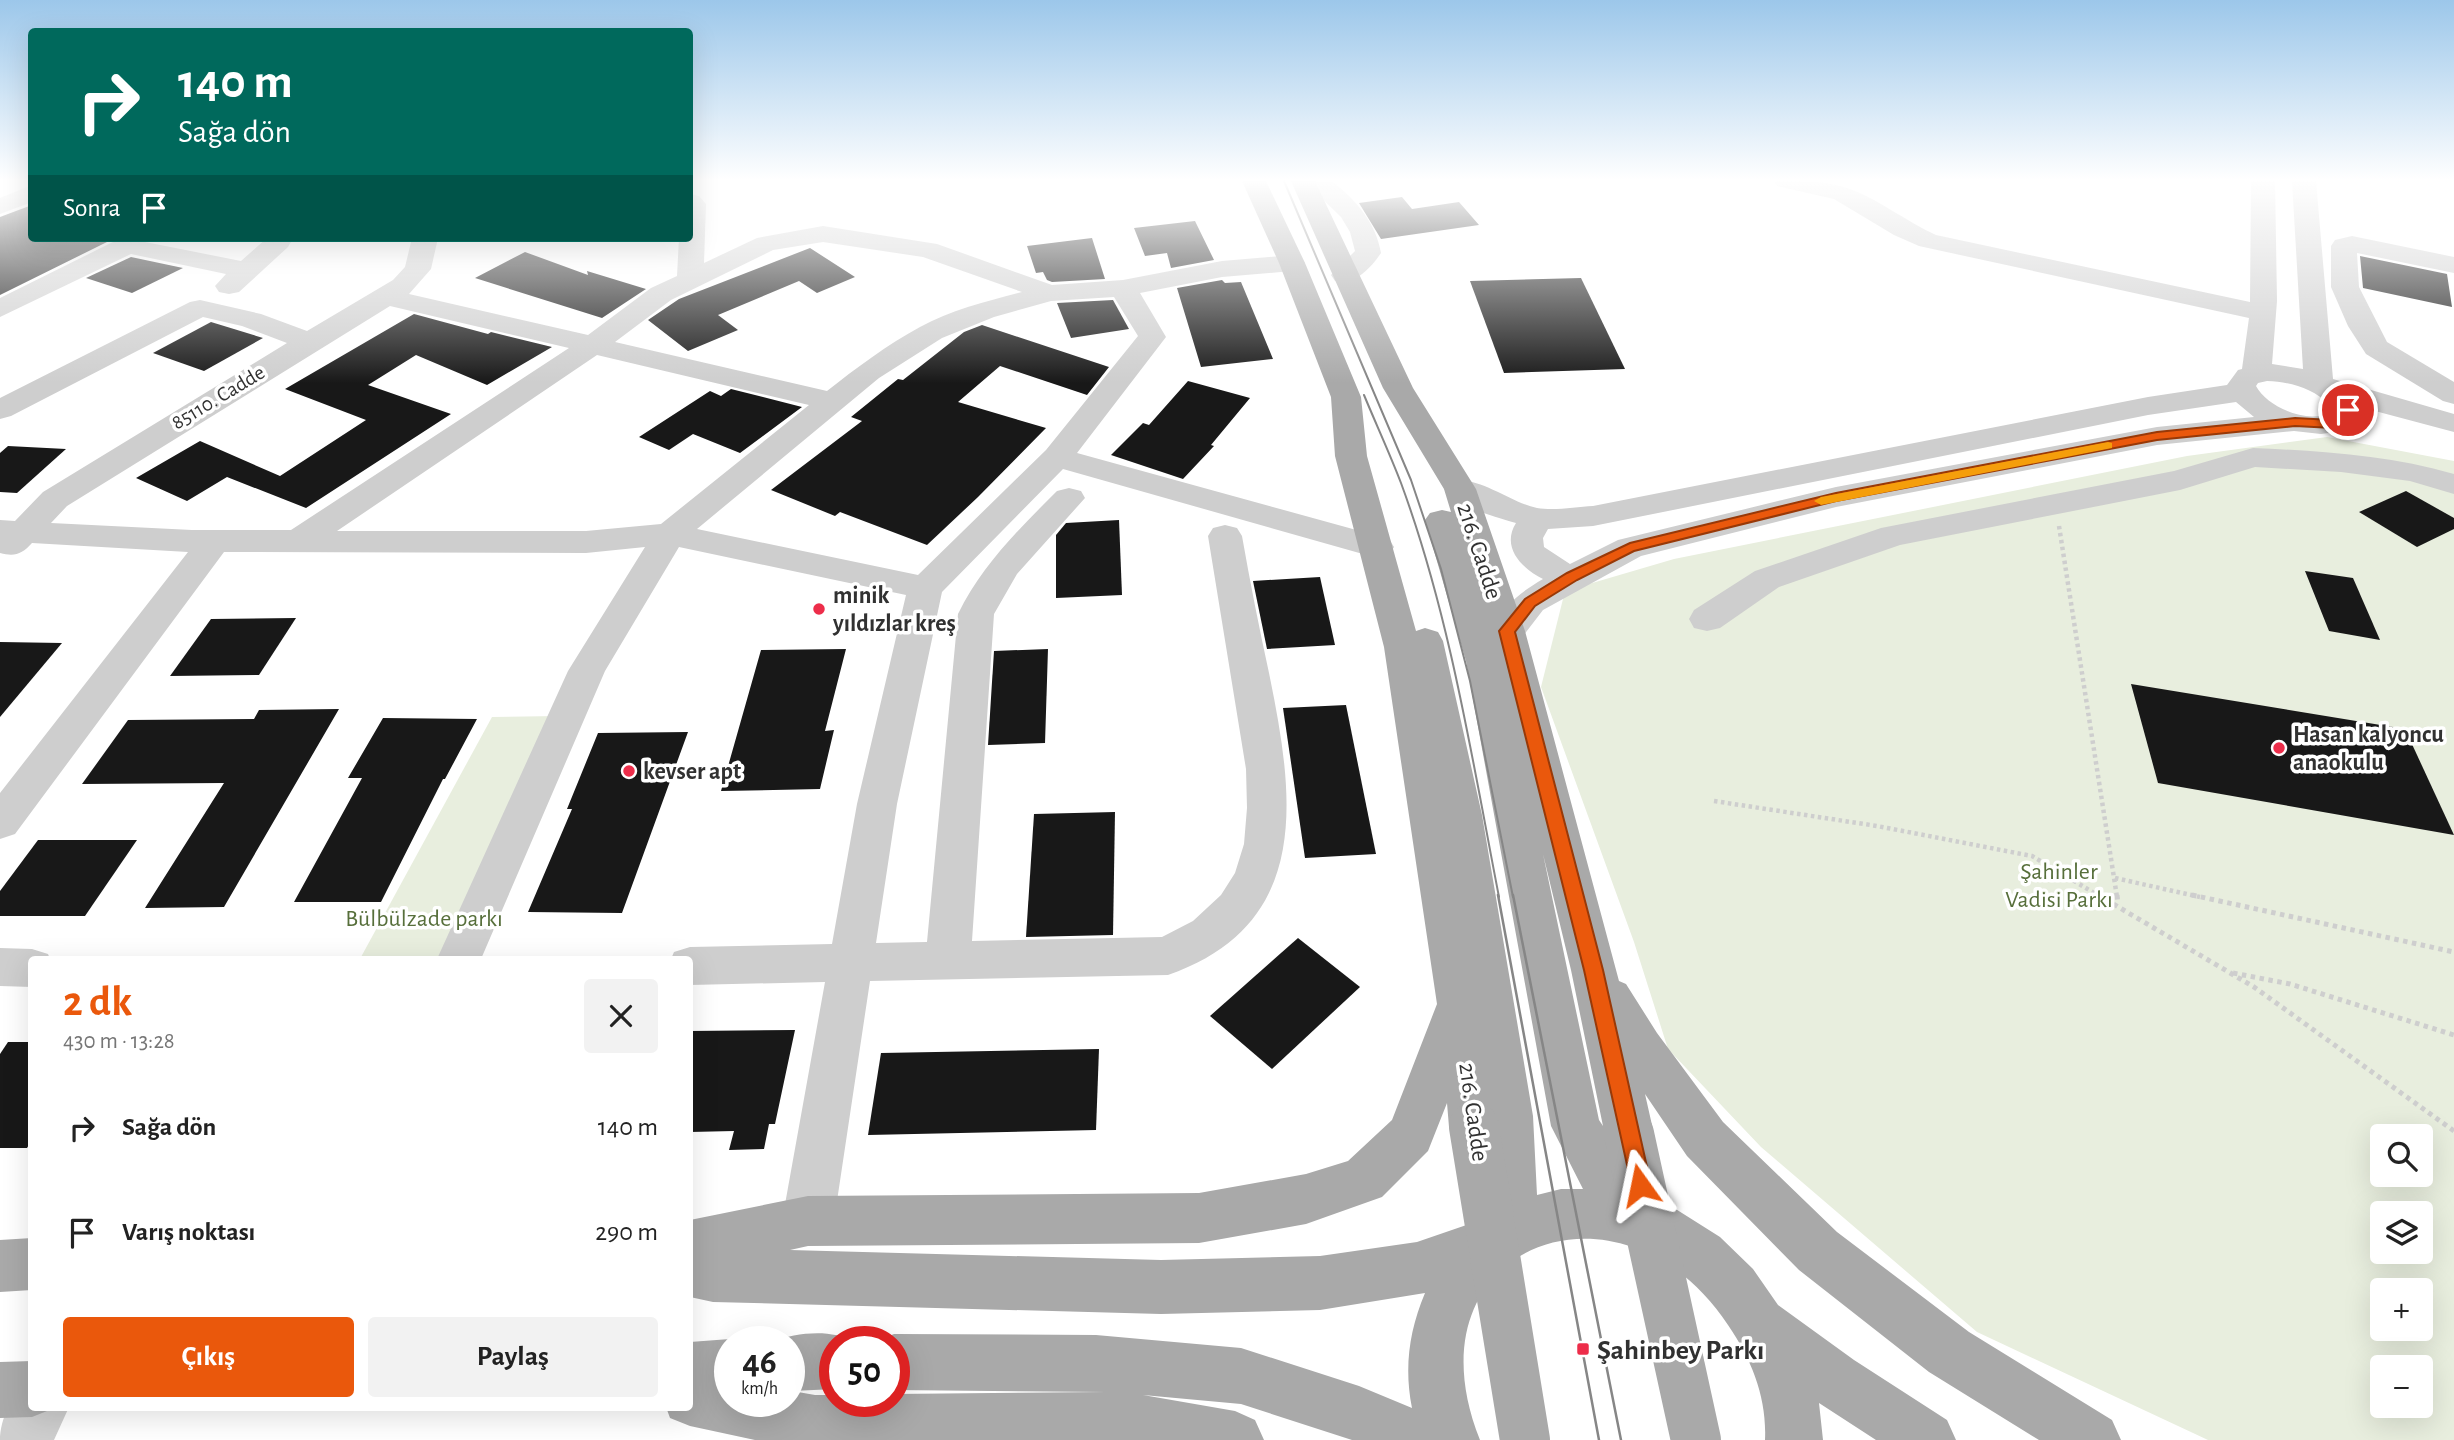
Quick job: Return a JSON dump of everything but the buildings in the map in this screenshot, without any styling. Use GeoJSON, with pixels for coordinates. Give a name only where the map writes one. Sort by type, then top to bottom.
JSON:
{"type":"FeatureCollection","features":[{"type":"Feature","properties":{"kind":"main road","name":"216. Cadde"},"geometry":{"type":"LineString","coordinates":[[1285,248],[1346,397],[1351,456],[1402,647],[1460,1003],[1474,1127],[1525,1440]]}},
{"type":"Feature","properties":{"kind":"main road","name":"216. Cadde"},"geometry":{"type":"LineString","coordinates":[[1332,248],[1398,388],[1460,489],[1507,631],[1594,970],[1696,1440]]}},
{"type":"Feature","properties":{"kind":"main road"},"geometry":{"type":"LineString","coordinates":[[1398,388],[1454,554],[1484,661],[1576,1126],[1618,1202],[1701,1257],[1734,1287],[1761,1324],[1784,1374],[1795,1429],[1794,1440]]}},
{"type":"Feature","properties":{"kind":"main road"},"geometry":{"type":"LineString","coordinates":[[1346,397],[1368,446],[1411,584],[1438,698],[1461,815],[1509,1116],[1513,1185],[1496,1240],[1462,1273],[1442,1317],[1435,1368],[1443,1423],[1451,1440]]}},
{"type":"Feature","properties":{"kind":"main road"},"geometry":{"type":"LineString","coordinates":[[1594,970],[1640,1048],[1705,1139],[1818,1251],[1949,1352],[2092,1440]]}},
{"type":"Feature","properties":{"kind":"main road"},"geometry":{"type":"LineString","coordinates":[[693,1245],[808,1220],[1199,1218],[1306,1199],[1364,1180],[1411,1135],[1460,1003]]}},
{"type":"Feature","properties":{"kind":"main road"},"geometry":{"type":"LineString","coordinates":[[693,1272],[713,1275],[1161,1287],[1320,1283],[1418,1269],[1496,1240],[1545,1217],[1574,1213],[1603,1215],[1634,1222],[1664,1234]]}},
{"type":"Feature","properties":{"kind":"main road"},"geometry":{"type":"LineString","coordinates":[[0,1266],[28,1265]]}},
{"type":"Feature","properties":{"kind":"main road"},"geometry":{"type":"LineString","coordinates":[[1761,1324],[1834,1380],[1927,1440]]}},
{"type":"Feature","properties":{"kind":"main road"},"geometry":{"type":"LineString","coordinates":[[910,1362],[1096,1363],[1241,1376],[1359,1414],[1418,1440]]}},
{"type":"Feature","properties":{"kind":"main road"},"geometry":{"type":"LineString","coordinates":[[693,1370],[714,1368]]}},
{"type":"Feature","properties":{"kind":"main road"},"geometry":{"type":"LineString","coordinates":[[0,1390],[28,1389]]}},
{"type":"Feature","properties":{"kind":"main road"},"geometry":{"type":"LineString","coordinates":[[693,1399],[815,1424],[1122,1430],[1235,1440]]}},
{"type":"Feature","properties":{"kind":"street"},"geometry":{"type":"LineString","coordinates":[[0,309],[120,248]]}},
{"type":"Feature","properties":{"kind":"street"},"geometry":{"type":"LineString","coordinates":[[157,248],[249,271]]}},
{"type":"Feature","properties":{"kind":"street"},"geometry":{"type":"LineString","coordinates":[[5,409],[200,308],[249,271],[273,248]]}},
{"type":"Feature","properties":{"kind":"street","name":"85110. Cadde"},"geometry":{"type":"LineString","coordinates":[[7,540],[55,499],[388,297],[418,269],[423,248]]}},
{"type":"Feature","properties":{"kind":"street"},"geometry":{"type":"LineString","coordinates":[[690,280],[692,248]]}},
{"type":"Feature","properties":{"kind":"street"},"geometry":{"type":"LineString","coordinates":[[298,541],[594,345],[661,293],[755,248]]}},
{"type":"Feature","properties":{"kind":"street"},"geometry":{"type":"LineString","coordinates":[[916,248],[1050,292]]}},
{"type":"Feature","properties":{"kind":"street"},"geometry":{"type":"LineString","coordinates":[[1344,275],[1368,253],[1368,248]]}},
{"type":"Feature","properties":{"kind":"street"},"geometry":{"type":"LineString","coordinates":[[1961,248],[2262,313]]}},
{"type":"Feature","properties":{"kind":"street"},"geometry":{"type":"LineString","coordinates":[[2262,248],[2262,345],[2249,382],[2257,406],[2302,423],[2342,462]]}},
{"type":"Feature","properties":{"kind":"street"},"geometry":{"type":"LineString","coordinates":[[2308,248],[2322,376],[2346,403],[2346,416],[2342,421]]}},
{"type":"Feature","properties":{"kind":"street"},"geometry":{"type":"LineString","coordinates":[[2344,248],[2345,287],[2362,326],[2376,348],[2454,396]]}},
{"type":"Feature","properties":{"kind":"street"},"geometry":{"type":"LineString","coordinates":[[2372,248],[2454,265]]}},
{"type":"Feature","properties":{"kind":"street"},"geometry":{"type":"LineString","coordinates":[[2428,248],[2454,253]]}},
{"type":"Feature","properties":{"kind":"street"},"geometry":{"type":"LineString","coordinates":[[460,956],[587,671],[670,534],[869,372],[932,332],[1003,304],[1050,292],[1123,288],[1222,269],[1292,263]]}},
{"type":"Feature","properties":{"kind":"street"},"geometry":{"type":"LineString","coordinates":[[808,1220],[877,804],[925,588],[1057,457],[1152,337],[1123,288]]}},
{"type":"Feature","properties":{"kind":"street"},"geometry":{"type":"LineString","coordinates":[[388,297],[832,401]]}},
{"type":"Feature","properties":{"kind":"street"},"geometry":{"type":"LineString","coordinates":[[200,308],[251,320],[310,342]]}},
{"type":"Feature","properties":{"kind":"street"},"geometry":{"type":"LineString","coordinates":[[1460,489],[1501,508],[1539,519],[1593,516],[2148,406],[2293,374],[2322,376],[2403,411],[2454,423]]}},
{"type":"Feature","properties":{"kind":"street"},"geometry":{"type":"LineString","coordinates":[[1507,631],[1530,602],[1630,548],[1836,497],[2157,436],[2302,423],[2322,425],[2342,421],[2454,448]]}},
{"type":"Feature","properties":{"kind":"street"},"geometry":{"type":"LineString","coordinates":[[1057,457],[1377,547]]}},
{"type":"Feature","properties":{"kind":"street"},"geometry":{"type":"LineString","coordinates":[[1707,619],[1767,579],[1893,536],[2180,480],[2253,457],[2342,462],[2413,472],[2454,484]]}},
{"type":"Feature","properties":{"kind":"street"},"geometry":{"type":"LineString","coordinates":[[948,962],[976,614],[989,586],[1000,572],[1069,498]]}},
{"type":"Feature","properties":{"kind":"street"},"geometry":{"type":"LineString","coordinates":[[1539,519],[1529,530],[1526,542],[1529,550],[1550,569],[1572,577]]}},
{"type":"Feature","properties":{"kind":"street"},"geometry":{"type":"LineString","coordinates":[[7,540],[586,542],[670,534],[925,588]]}},
{"type":"Feature","properties":{"kind":"street"},"geometry":{"type":"LineString","coordinates":[[693,966],[1168,956],[1210,934],[1241,905],[1259,871],[1268,821],[1266,759],[1225,536]]}},
{"type":"Feature","properties":{"kind":"street"},"geometry":{"type":"LineString","coordinates":[[0,823],[214,541]]}},
{"type":"Feature","properties":{"kind":"street"},"geometry":{"type":"LineString","coordinates":[[0,967],[28,968]]}},
{"type":"Feature","properties":{"kind":"street"},"geometry":{"type":"LineString","coordinates":[[23,1440],[39,1411]]}},
{"type":"Feature","properties":{"kind":"path"},"geometry":{"type":"LineString","coordinates":[[2055,503],[2119,905]]}},
{"type":"Feature","properties":{"kind":"path"},"geometry":{"type":"LineString","coordinates":[[1714,802],[1877,826],[2032,856],[2254,987],[2454,1131]]}},
{"type":"Feature","properties":{"kind":"path"},"geometry":{"type":"LineString","coordinates":[[2115,878],[2454,952]]}},
{"type":"Feature","properties":{"kind":"path"},"geometry":{"type":"LineString","coordinates":[[2228,972],[2290,984],[2454,1035]]}},
{"type":"Feature","properties":{"kind":"green space","name":"Şahinler Vadisi Parkı"},"geometry":{"type":"Polygon","coordinates":[[[2327,437],[2454,461],[2454,1440],[2208,1440],[1977,1332],[1761,1147],[1668,1049],[1634,942],[1541,687],[1565,591],[1674,559],[2187,456],[2327,437]]]}},
{"type":"Feature","properties":{"kind":"green space","name":"Bülbülzade parkı"},"geometry":{"type":"Polygon","coordinates":[[[558,716],[446,956],[362,956],[492,717],[558,716]]]}},
{"type":"Feature","properties":{"kind":"tram line"},"geometry":{"type":"LineString","coordinates":[[1313,248],[1411,480],[1441,569],[1470,681],[1513,897]]}},
{"type":"Feature","properties":{"kind":"tram line"},"geometry":{"type":"LineString","coordinates":[[1364,395],[1401,483],[1433,584],[1469,740],[1499,897]]}},
{"type":"Feature","properties":{"kind":"tram line"},"geometry":{"type":"LineString","coordinates":[[1498,895],[1599,1440]]}},
{"type":"Feature","properties":{"kind":"tram line"},"geometry":{"type":"LineString","coordinates":[[1513,895],[1621,1440]]}},
{"type":"Feature","properties":{"kind":"slow traffic"},"geometry":{"type":"LineString","coordinates":[[1821,501],[2108,446]]}},
{"type":"Feature","properties":{"kind":"place","name":"minik yıldızlar kreş"},"geometry":{"type":"Point","coordinates":[819,609]}},
{"type":"Feature","properties":{"kind":"place","name":"Hasan kalyoncu anaokulu"},"geometry":{"type":"Point","coordinates":[2279,748]}},
{"type":"Feature","properties":{"kind":"place","name":"kevser apt"},"geometry":{"type":"Point","coordinates":[629,771]}},
{"type":"Feature","properties":{"kind":"place","name":"Şahinbey Parkı"},"geometry":{"type":"Point","coordinates":[1583,1349]}},
{"type":"Feature","properties":{"kind":"route"},"geometry":{"type":"LineString","coordinates":[[1640,1185],[1594,970],[1507,631],[1530,602],[1630,548],[1836,497],[2157,436],[2295,422],[2309,425],[2333,424],[2342,421],[2348,410]]}}]}
